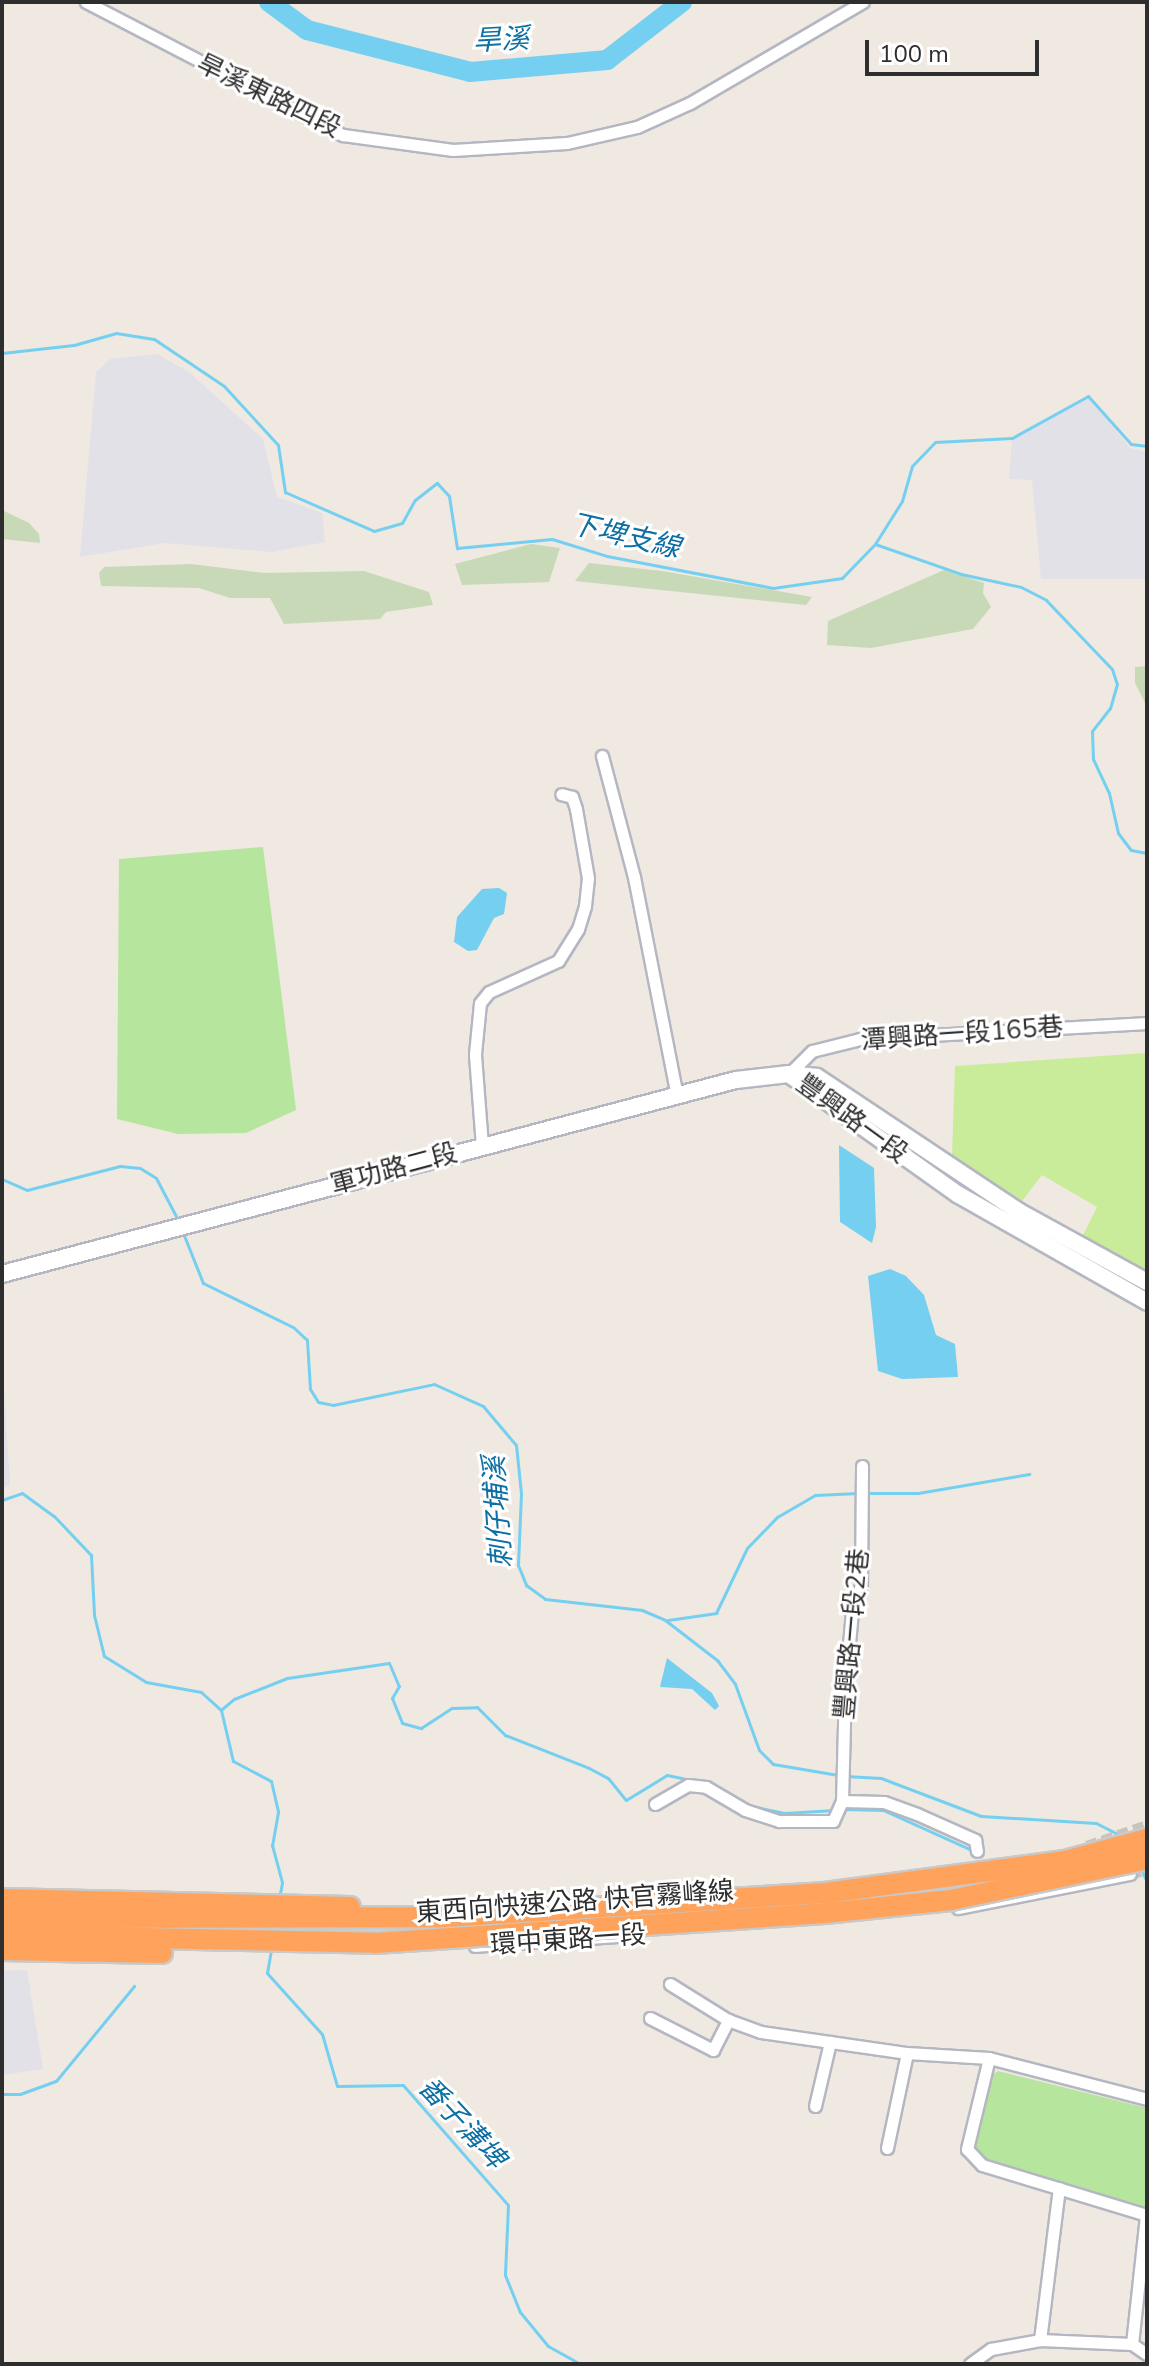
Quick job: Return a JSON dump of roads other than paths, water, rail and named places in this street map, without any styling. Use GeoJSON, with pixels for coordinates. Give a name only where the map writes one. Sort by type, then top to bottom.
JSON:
{"type":"FeatureCollection","features":[{"type":"Feature","properties":{"kind":"highway","name":"東西向快速公路 快官霧峰線"},"geometry":{"type":"LineString","coordinates":[[2,1918],[445,1917],[908,1886],[1065,1861],[1147,1839]]}},
{"type":"Feature","properties":{"kind":"highway","name":"東西向快速公路 快官霧峰線"},"geometry":{"type":"LineString","coordinates":[[2,1938],[375,1943],[919,1903],[1069,1879],[1147,1859]]}},
{"type":"Feature","properties":{"kind":"highway"},"geometry":{"type":"LineString","coordinates":[[2,1899],[375,1906],[445,1917]]}},
{"type":"Feature","properties":{"kind":"highway"},"geometry":{"type":"LineString","coordinates":[[2,1950],[256,1953],[375,1943]]}},
{"type":"Feature","properties":{"kind":"street","name":"旱溪東路四段"},"geometry":{"type":"LineString","coordinates":[[86,2],[343,135],[453,150],[567,143],[637,127],[690,103],[863,2]]}},
{"type":"Feature","properties":{"kind":"street"},"geometry":{"type":"LineString","coordinates":[[602,756],[634,877],[677,1096]]}},
{"type":"Feature","properties":{"kind":"street"},"geometry":{"type":"LineString","coordinates":[[482,1146],[475,1054],[480,1003],[489,992],[558,961],[578,929],[585,906],[588,878],[576,809],[572,797],[561,794]]}},
{"type":"Feature","properties":{"kind":"street","name":"潭興路一段165巷"},"geometry":{"type":"LineString","coordinates":[[789,1074],[812,1051],[860,1039],[1147,1023]]}},
{"type":"Feature","properties":{"kind":"street","name":"軍功路二段"},"geometry":{"type":"LineString","coordinates":[[2,1274],[677,1096],[789,1074]]}},
{"type":"Feature","properties":{"kind":"street","name":"豐興路一段"},"geometry":{"type":"LineString","coordinates":[[789,1074],[817,1077],[1018,1211],[1147,1282]]}},
{"type":"Feature","properties":{"kind":"street","name":"豐興路一段"},"geometry":{"type":"LineString","coordinates":[[789,1074],[959,1195],[1147,1302]]}},
{"type":"Feature","properties":{"kind":"street","name":"豐興路一段2巷"},"geometry":{"type":"LineString","coordinates":[[842,1801],[840,1785],[852,1611],[861,1585],[862,1466]]}},
{"type":"Feature","properties":{"kind":"street"},"geometry":{"type":"LineString","coordinates":[[655,1804],[688,1785],[706,1787],[745,1810],[779,1821],[833,1821],[842,1801],[884,1802],[975,1840],[977,1851]]}},
{"type":"Feature","properties":{"kind":"street","name":"環中東路一段"},"geometry":{"type":"LineString","coordinates":[[2,1905],[414,1911],[899,1879],[1071,1851]]}},
{"type":"Feature","properties":{"kind":"street","name":"環中東路一段"},"geometry":{"type":"LineString","coordinates":[[2,1938],[415,1946],[533,1945],[910,1914],[1001,1902],[1130,1874]]}},
{"type":"Feature","properties":{"kind":"street"},"geometry":{"type":"LineString","coordinates":[[414,1911],[415,1946]]}},
{"type":"Feature","properties":{"kind":"street"},"geometry":{"type":"LineString","coordinates":[[670,1984],[728,2020],[761,2032],[907,2053],[989,2058],[1147,2099]]}},
{"type":"Feature","properties":{"kind":"street"},"geometry":{"type":"LineString","coordinates":[[650,2018],[713,2050],[728,2020]]}},
{"type":"Feature","properties":{"kind":"street"},"geometry":{"type":"LineString","coordinates":[[815,2106],[830,2042]]}},
{"type":"Feature","properties":{"kind":"street"},"geometry":{"type":"LineString","coordinates":[[887,2148],[907,2053]]}},
{"type":"Feature","properties":{"kind":"street"},"geometry":{"type":"LineString","coordinates":[[989,2058],[967,2149],[982,2165],[1146,2215],[1132,2344]]}},
{"type":"Feature","properties":{"kind":"street"},"geometry":{"type":"LineString","coordinates":[[1040,2340],[1059,2188]]}},
{"type":"Feature","properties":{"kind":"street"},"geometry":{"type":"LineString","coordinates":[[970,2364],[991,2349],[1040,2340],[1132,2344],[1147,2354]]}},
{"type":"Feature","properties":{"kind":"water"},"geometry":{"type":"Polygon","coordinates":[[[499,888],[507,893],[504,914],[494,918],[477,950],[468,951],[454,942],[457,917],[482,889],[499,888]]]}},
{"type":"Feature","properties":{"kind":"water"},"geometry":{"type":"Polygon","coordinates":[[[839,1145],[874,1168],[876,1227],[872,1243],[840,1222],[839,1145]]]}},
{"type":"Feature","properties":{"kind":"water"},"geometry":{"type":"Polygon","coordinates":[[[890,1269],[906,1276],[924,1295],[936,1335],[955,1344],[958,1377],[902,1379],[878,1371],[868,1276],[890,1269]]]}},
{"type":"Feature","properties":{"kind":"water"},"geometry":{"type":"Polygon","coordinates":[[[667,1658],[712,1693],[719,1706],[715,1710],[692,1689],[660,1687],[667,1658]]]}},
{"type":"Feature","properties":{"kind":"waterway","name":"旱溪"},"geometry":{"type":"LineString","coordinates":[[269,2],[307,30],[470,72],[607,60],[682,2]]}},
{"type":"Feature","properties":{"kind":"waterway","name":"下埤支線"},"geometry":{"type":"LineString","coordinates":[[2,353],[74,345],[116,333],[154,339],[224,386],[278,445],[285,492],[374,531],[402,523],[415,500],[437,483],[449,496],[457,548],[552,539],[607,556],[773,588],[842,578],[875,544],[902,501],[912,466],[935,442],[1012,438],[1088,396],[1131,444],[1147,446]]}},
{"type":"Feature","properties":{"kind":"waterway"},"geometry":{"type":"LineString","coordinates":[[875,544],[961,574],[1021,587],[1046,600],[1112,669],[1117,684],[1110,708],[1092,731],[1093,759],[1109,793],[1118,833],[1131,850],[1147,853]]}},
{"type":"Feature","properties":{"kind":"waterway","name":"刺仔埔溪"},"geometry":{"type":"LineString","coordinates":[[2,1179],[27,1190],[120,1166],[140,1168],[156,1178],[179,1222]]}},
{"type":"Feature","properties":{"kind":"waterway","name":"刺仔埔溪"},"geometry":{"type":"LineString","coordinates":[[183,1233],[203,1283],[293,1327],[307,1340],[310,1389],[318,1402],[333,1405],[434,1384],[483,1406],[516,1445],[521,1493],[518,1565],[526,1585],[545,1599],[642,1610],[665,1620],[717,1660],[735,1684],[759,1750],[773,1764],[838,1775]]}},
{"type":"Feature","properties":{"kind":"waterway"},"geometry":{"type":"LineString","coordinates":[[867,1493],[918,1493],[1029,1474]]}},
{"type":"Feature","properties":{"kind":"waterway","name":"番子溝埤"},"geometry":{"type":"LineString","coordinates":[[2,1500],[22,1493],[54,1516],[91,1555],[94,1615],[104,1656],[146,1682],[201,1692],[221,1710],[233,1761],[271,1781],[278,1812],[272,1845],[282,1883],[279,1899]]}},
{"type":"Feature","properties":{"kind":"waterway"},"geometry":{"type":"LineString","coordinates":[[668,1620],[716,1613],[747,1548],[777,1517],[815,1495],[859,1493]]}},
{"type":"Feature","properties":{"kind":"waterway"},"geometry":{"type":"LineString","coordinates":[[222,1709],[234,1699],[287,1678],[389,1663],[399,1686],[392,1698],[402,1723],[421,1728],[452,1708],[477,1707],[505,1735],[608,1778],[626,1800],[667,1775],[690,1780]]}},
{"type":"Feature","properties":{"kind":"waterway","name":"刺仔埔溪"},"geometry":{"type":"LineString","coordinates":[[845,1776],[881,1778],[981,1816],[1096,1823],[1123,1837]]}},
{"type":"Feature","properties":{"kind":"waterway"},"geometry":{"type":"LineString","coordinates":[[751,1806],[784,1813],[835,1810]]}},
{"type":"Feature","properties":{"kind":"waterway"},"geometry":{"type":"LineString","coordinates":[[842,1809],[883,1810],[974,1851]]}},
{"type":"Feature","properties":{"kind":"waterway"},"geometry":{"type":"LineString","coordinates":[[1140,1867],[1147,1882]]}},
{"type":"Feature","properties":{"kind":"waterway","name":"番子溝埤"},"geometry":{"type":"LineString","coordinates":[[271,1950],[267,1973],[322,2034],[337,2086],[403,2085],[508,2205],[505,2275],[520,2312],[548,2346],[580,2364]]}},
{"type":"Feature","properties":{"kind":"waterway"},"geometry":{"type":"LineString","coordinates":[[2,2094],[20,2094],[56,2081],[134,1986]]}},
{"type":"Feature","properties":{"kind":"tunnel"},"geometry":{"type":"LineString","coordinates":[[1087,1846],[1147,1825]]}},
{"type":"Feature","properties":{"kind":"tunnel"},"geometry":{"type":"LineString","coordinates":[[1130,1874],[1147,1869]]}}]}
